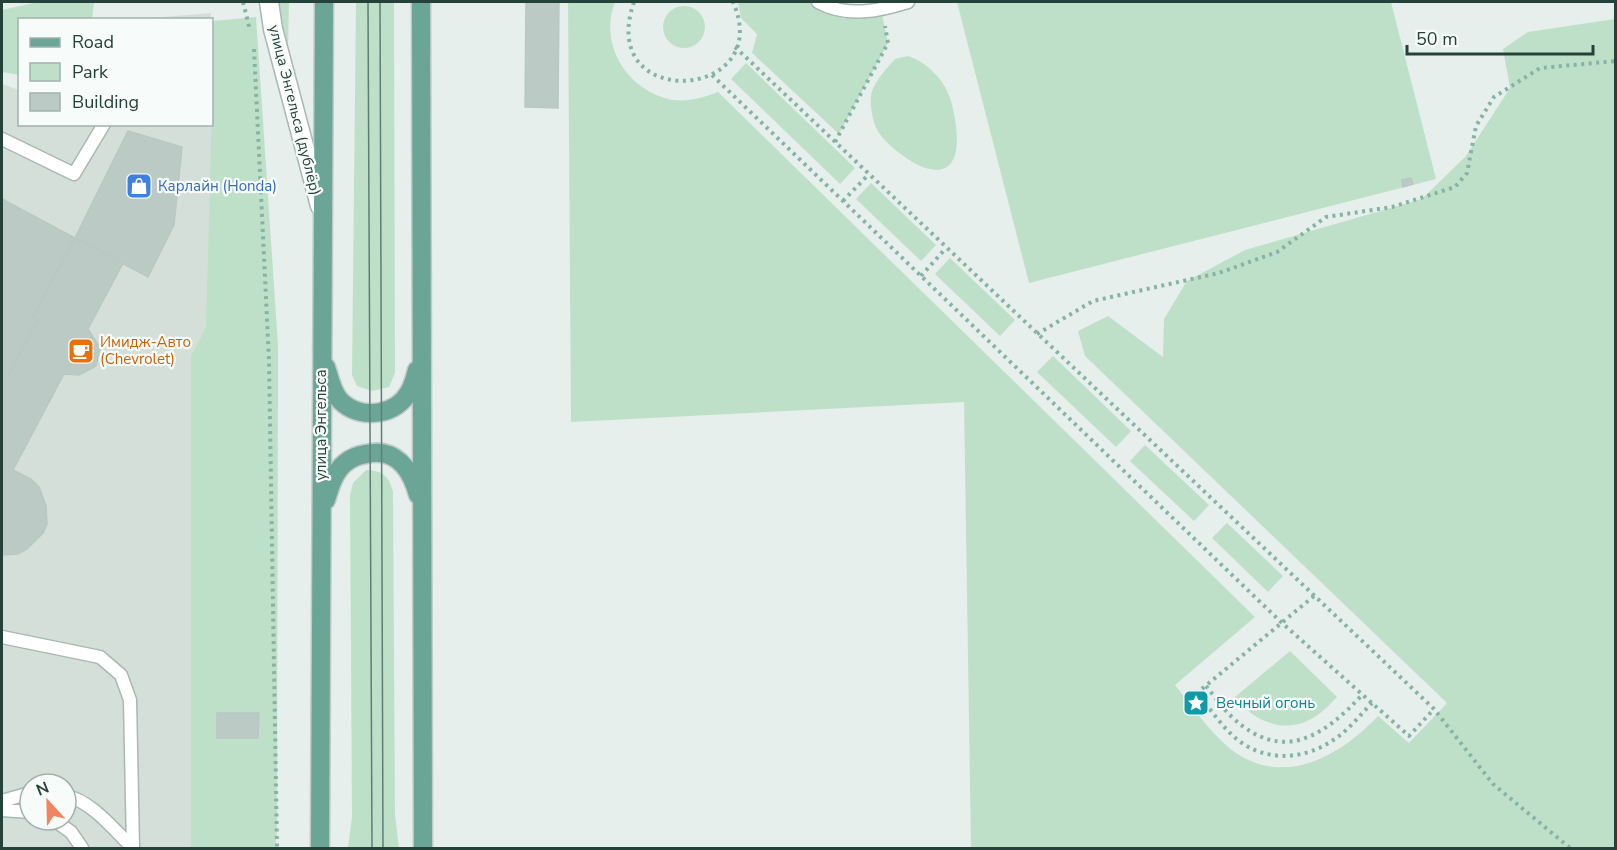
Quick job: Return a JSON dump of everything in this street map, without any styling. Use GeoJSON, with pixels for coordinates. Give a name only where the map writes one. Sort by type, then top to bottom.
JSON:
{"type":"FeatureCollection","features":[{"type":"Feature","properties":{"kind":"main road","name":"улица Энгельса"},"geometry":{"type":"LineString","coordinates":[[320,849],[324,2]]}},
{"type":"Feature","properties":{"kind":"main road"},"geometry":{"type":"LineString","coordinates":[[421,2],[423,849]]}},
{"type":"Feature","properties":{"kind":"main road"},"geometry":{"type":"LineString","coordinates":[[322,326],[331,386],[342,403],[357,411],[369,413],[384,412],[399,405],[410,392],[417,371],[421,328]]}},
{"type":"Feature","properties":{"kind":"main road"},"geometry":{"type":"LineString","coordinates":[[321,534],[325,502],[333,479],[345,463],[358,456],[376,452],[395,457],[407,468],[418,494],[422,526]]}},
{"type":"Feature","properties":{"kind":"street","name":"улица Энгельса (дублёр)"},"geometry":{"type":"LineString","coordinates":[[269,2],[273,29],[323,217]]}},
{"type":"Feature","properties":{"kind":"lane"},"geometry":{"type":"LineString","coordinates":[[818,2],[842,10],[859,12],[881,10],[908,2]]}},
{"type":"Feature","properties":{"kind":"lane"},"geometry":{"type":"LineString","coordinates":[[2,139],[74,174],[103,126]]}},
{"type":"Feature","properties":{"kind":"lane"},"geometry":{"type":"LineString","coordinates":[[2,637],[100,657],[121,675],[130,700],[133,848]]}},
{"type":"Feature","properties":{"kind":"lane"},"geometry":{"type":"LineString","coordinates":[[2,801],[18,796]]}},
{"type":"Feature","properties":{"kind":"lane"},"geometry":{"type":"LineString","coordinates":[[78,800],[133,848]]}},
{"type":"Feature","properties":{"kind":"lane"},"geometry":{"type":"LineString","coordinates":[[2,810],[18,811]]}},
{"type":"Feature","properties":{"kind":"lane"},"geometry":{"type":"LineString","coordinates":[[71,832],[82,849]]}},
{"type":"Feature","properties":{"kind":"path"},"geometry":{"type":"LineString","coordinates":[[634,2],[628,18],[628,36],[633,52],[657,77],[674,82],[691,83],[712,75],[722,68],[735,47],[740,20],[734,2]]}},
{"type":"Feature","properties":{"kind":"path"},"geometry":{"type":"LineString","coordinates":[[253,12],[254,33]]}},
{"type":"Feature","properties":{"kind":"path"},"geometry":{"type":"LineString","coordinates":[[835,142],[888,43],[884,21]]}},
{"type":"Feature","properties":{"kind":"path"},"geometry":{"type":"LineString","coordinates":[[254,45],[269,360],[277,849]]}},
{"type":"Feature","properties":{"kind":"path"},"geometry":{"type":"LineString","coordinates":[[735,47],[1434,709],[1493,784],[1570,849]]}},
{"type":"Feature","properties":{"kind":"path"},"geometry":{"type":"LineString","coordinates":[[1037,334],[1093,301],[1219,273],[1277,252],[1326,217],[1392,207],[1455,188],[1467,173],[1476,126],[1494,98],[1540,68],[1616,61]]}},
{"type":"Feature","properties":{"kind":"path"},"geometry":{"type":"LineString","coordinates":[[712,75],[1282,623],[1371,703],[1409,736],[1434,709]]}},
{"type":"Feature","properties":{"kind":"path"},"geometry":{"type":"LineString","coordinates":[[843,201],[869,174]]}},
{"type":"Feature","properties":{"kind":"path"},"geometry":{"type":"LineString","coordinates":[[921,276],[947,247]]}},
{"type":"Feature","properties":{"kind":"path"},"geometry":{"type":"LineString","coordinates":[[1314,596],[1197,693],[1231,734],[1250,748],[1273,756],[1297,756],[1320,749],[1341,735],[1371,703]]}},
{"type":"Feature","properties":{"kind":"path"},"geometry":{"type":"LineString","coordinates":[[1206,686],[1232,717],[1251,733],[1274,741],[1298,741],[1321,733],[1340,719],[1362,695]]}},
{"type":"Feature","properties":{"kind":"shaded area"},"geometry":{"type":"Polygon","coordinates":[[[211,13],[211,18],[151,18],[211,13]]]}},
{"type":"Feature","properties":{"kind":"shaded area"},"geometry":{"type":"Polygon","coordinates":[[[2,84],[18,90],[18,126],[213,126],[213,104],[218,107],[219,848],[2,848],[2,84]]]}},
{"type":"Feature","properties":{"kind":"green space"},"geometry":{"type":"Polygon","coordinates":[[[38,2],[94,2],[92,18],[18,18],[18,75],[2,72],[2,10],[38,2]]]}},
{"type":"Feature","properties":{"kind":"green space"},"geometry":{"type":"Polygon","coordinates":[[[275,2],[289,2],[288,45],[275,2]]]}},
{"type":"Feature","properties":{"kind":"green space"},"geometry":{"type":"Polygon","coordinates":[[[356,2],[394,2],[395,373],[389,387],[372,391],[357,386],[352,375],[356,2]]]}},
{"type":"Feature","properties":{"kind":"green space"},"geometry":{"type":"Polygon","coordinates":[[[568,2],[615,2],[610,33],[613,48],[619,62],[639,85],[668,99],[687,100],[718,92],[1255,617],[1175,685],[1203,721],[1227,746],[1255,763],[1274,767],[1294,767],[1330,754],[1347,743],[1378,716],[1409,743],[1447,703],[1085,356],[1078,331],[1108,316],[1163,357],[1164,319],[1187,281],[1245,250],[1422,199],[1466,156],[1510,88],[1503,49],[1528,32],[1615,19],[1615,848],[971,848],[964,402],[571,422],[568,2]]]}},
{"type":"Feature","properties":{"kind":"green space"},"geometry":{"type":"Polygon","coordinates":[[[738,2],[818,2],[881,10],[888,43],[839,134],[752,53],[757,34],[741,18],[738,2]]]}},
{"type":"Feature","properties":{"kind":"green space"},"geometry":{"type":"Polygon","coordinates":[[[957,2],[1391,2],[1436,179],[1029,283],[957,2]]]}},
{"type":"Feature","properties":{"kind":"green space"},"geometry":{"type":"Polygon","coordinates":[[[684,6],[699,12],[705,27],[699,42],[684,48],[669,42],[663,27],[669,12],[684,6]]]}},
{"type":"Feature","properties":{"kind":"green space"},"geometry":{"type":"Polygon","coordinates":[[[256,17],[278,345],[277,833],[275,848],[191,848],[191,356],[206,327],[213,126],[213,21],[256,17]]]}},
{"type":"Feature","properties":{"kind":"green space"},"geometry":{"type":"Polygon","coordinates":[[[908,56],[924,64],[938,77],[951,100],[957,144],[954,158],[943,169],[934,170],[912,162],[884,139],[874,121],[871,101],[874,87],[895,59],[908,56]]]}},
{"type":"Feature","properties":{"kind":"green space"},"geometry":{"type":"Polygon","coordinates":[[[746,63],[855,168],[840,184],[731,79],[746,63]]]}},
{"type":"Feature","properties":{"kind":"green space"},"geometry":{"type":"Polygon","coordinates":[[[871,183],[936,245],[921,261],[856,199],[871,183]]]}},
{"type":"Feature","properties":{"kind":"green space"},"geometry":{"type":"Polygon","coordinates":[[[950,258],[1015,320],[1000,336],[935,274],[950,258]]]}},
{"type":"Feature","properties":{"kind":"green space"},"geometry":{"type":"Polygon","coordinates":[[[1053,356],[1131,431],[1116,447],[1037,372],[1053,356]]]}},
{"type":"Feature","properties":{"kind":"green space"},"geometry":{"type":"Polygon","coordinates":[[[1145,445],[1209,505],[1194,521],[1130,461],[1145,445]]]}},
{"type":"Feature","properties":{"kind":"green space"},"geometry":{"type":"Polygon","coordinates":[[[366,470],[377,471],[384,475],[393,491],[395,815],[399,848],[348,848],[352,817],[350,495],[353,483],[366,470]]]}},
{"type":"Feature","properties":{"kind":"green space"},"geometry":{"type":"Polygon","coordinates":[[[1227,523],[1283,576],[1268,592],[1212,538],[1227,523]]]}},
{"type":"Feature","properties":{"kind":"green space"},"geometry":{"type":"Polygon","coordinates":[[[1290,651],[1337,697],[1323,711],[1302,723],[1280,725],[1270,723],[1251,713],[1235,697],[1290,651]]]}},
{"type":"Feature","properties":{"kind":"building"},"geometry":{"type":"Polygon","coordinates":[[[526,2],[559,2],[558,108],[525,107],[526,2]]]}},
{"type":"Feature","properties":{"kind":"building","name":"Карлайн (Honda)"},"geometry":{"type":"Polygon","coordinates":[[[128,131],[182,147],[174,225],[148,277],[75,238],[128,131]]]}},
{"type":"Feature","properties":{"kind":"building"},"geometry":{"type":"Polygon","coordinates":[[[1411,178],[1413,184],[1403,187],[1402,180],[1411,178]]]}},
{"type":"Feature","properties":{"kind":"building"},"geometry":{"type":"Polygon","coordinates":[[[2,199],[75,238],[33,317],[38,319],[2,389],[2,199]]]}},
{"type":"Feature","properties":{"kind":"building"},"geometry":{"type":"Polygon","coordinates":[[[75,238],[123,263],[88,329],[100,348],[96,366],[79,375],[64,374],[13,470],[31,479],[39,487],[46,506],[47,524],[43,533],[27,549],[18,554],[2,555],[2,389],[38,319],[33,317],[75,238]]]}},
{"type":"Feature","properties":{"kind":"building"},"geometry":{"type":"Polygon","coordinates":[[[217,713],[259,713],[258,738],[217,738],[217,713]]]}},
{"type":"Feature","properties":{"kind":"tram line"},"geometry":{"type":"LineString","coordinates":[[368,2],[372,848]]}},
{"type":"Feature","properties":{"kind":"tram line"},"geometry":{"type":"LineString","coordinates":[[380,2],[383,848]]}},
{"type":"Feature","properties":{"kind":"place","name":"Карлайн (Honda)"},"geometry":{"type":"Point","coordinates":[139,186]}},
{"type":"Feature","properties":{"kind":"place","name":"Имидж-Авто (Chevrolet)"},"geometry":{"type":"Point","coordinates":[81,351]}},
{"type":"Feature","properties":{"kind":"place","name":"Вечный огонь"},"geometry":{"type":"Point","coordinates":[1196,703]}}]}
